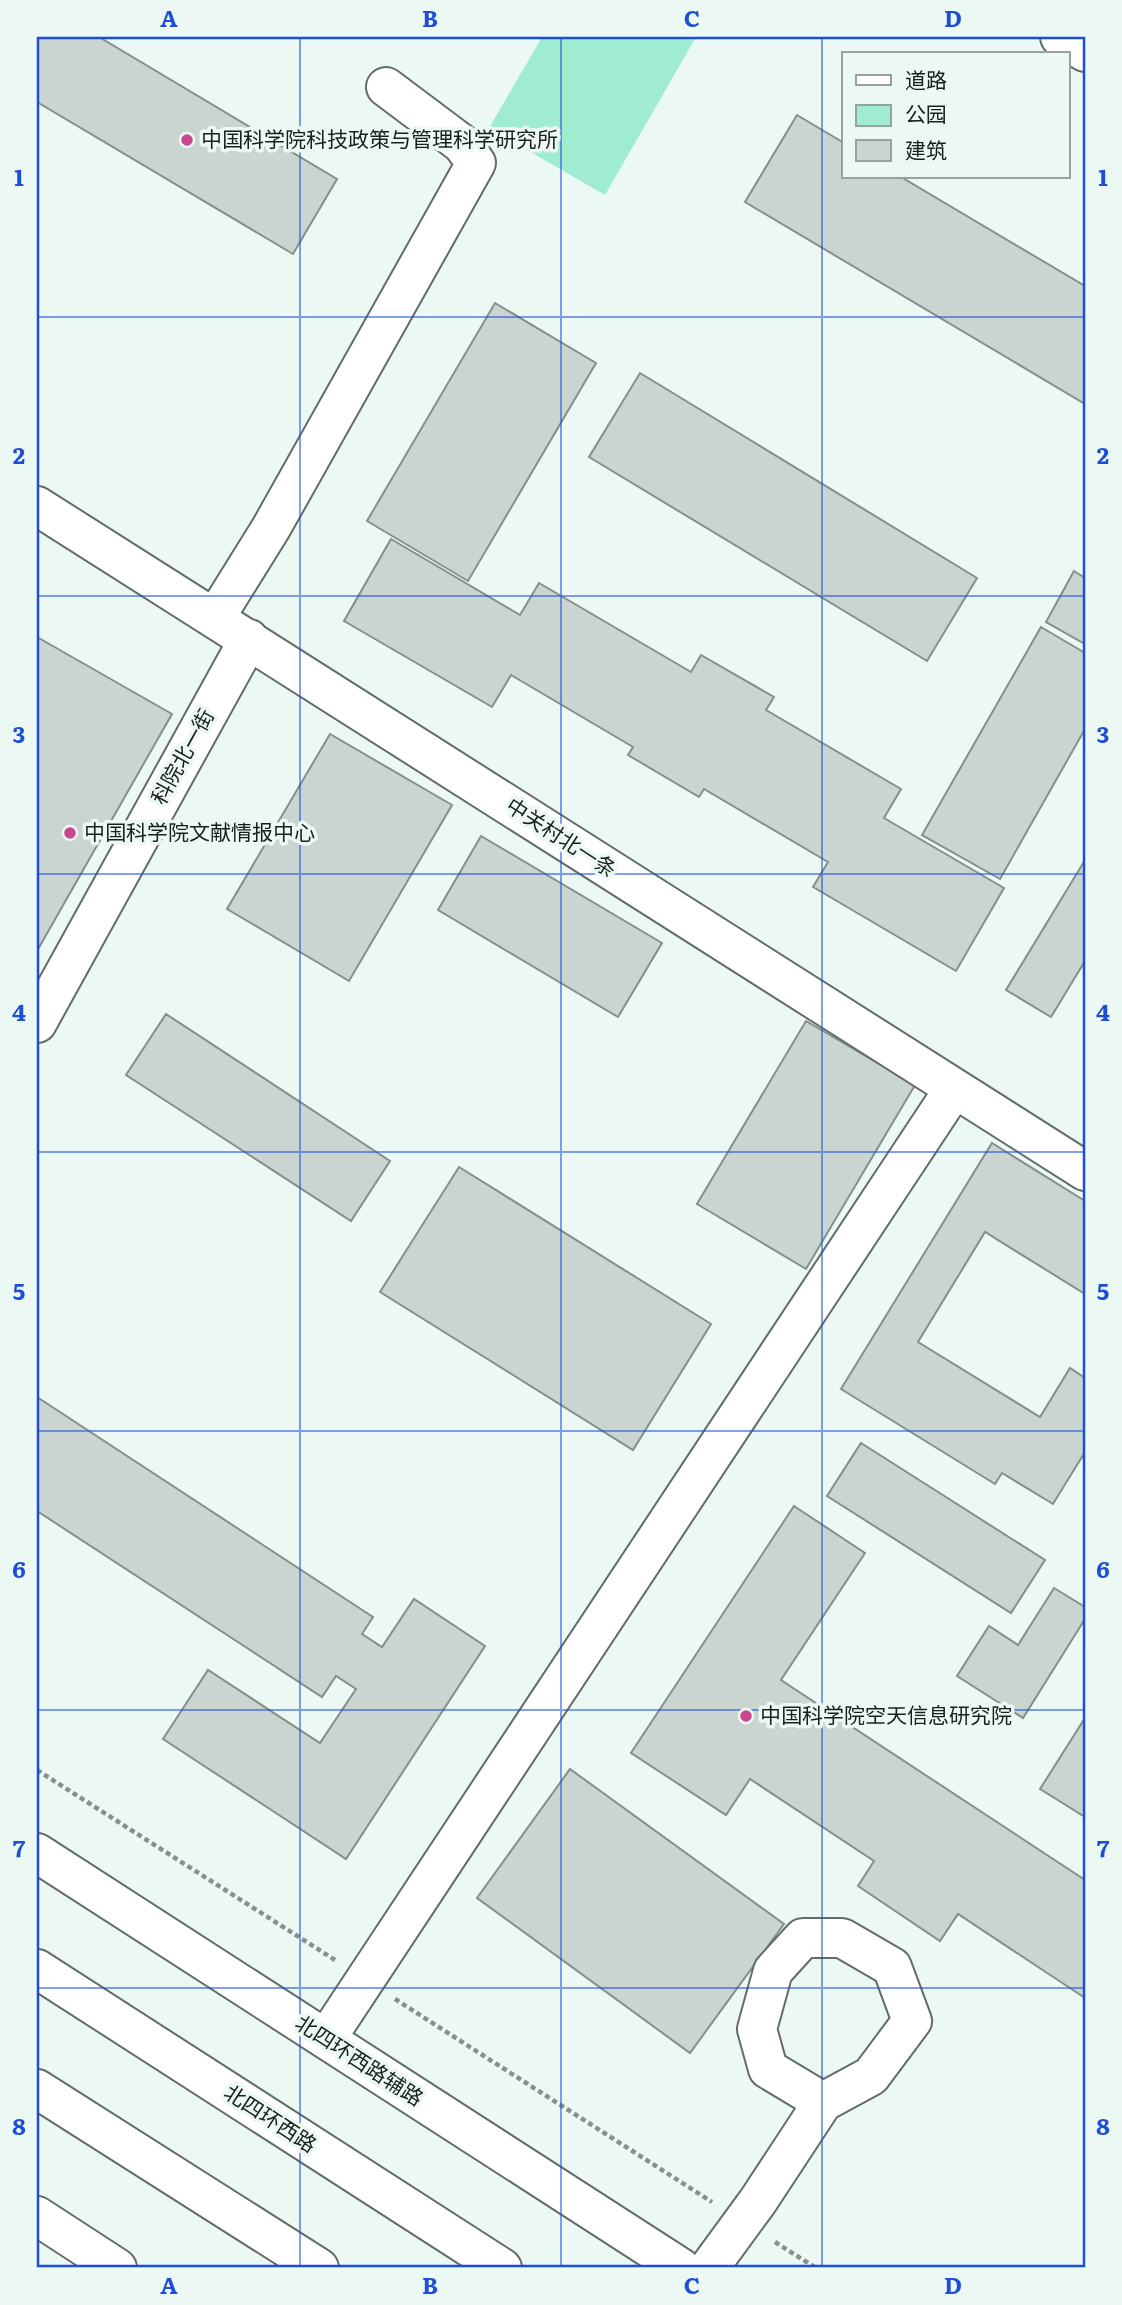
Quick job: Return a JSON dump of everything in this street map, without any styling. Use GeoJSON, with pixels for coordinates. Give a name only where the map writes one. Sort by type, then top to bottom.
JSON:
{"type":"FeatureCollection","features":[{"type":"Feature","properties":{"kind":"main road"},"geometry":{"type":"LineString","coordinates":[[1060,37],[1085,52]]}},
{"type":"Feature","properties":{"kind":"main road"},"geometry":{"type":"LineString","coordinates":[[215,618],[271,527],[476,163],[462,144],[386,87]]}},
{"type":"Feature","properties":{"kind":"main road","name":"中关村北一条"},"geometry":{"type":"LineString","coordinates":[[37,506],[1085,1171]]}},
{"type":"Feature","properties":{"kind":"main road","name":"科院北一街"},"geometry":{"type":"LineString","coordinates":[[37,1023],[249,639]]}},
{"type":"Feature","properties":{"kind":"main road"},"geometry":{"type":"LineString","coordinates":[[326,2039],[954,1089]]}},
{"type":"Feature","properties":{"kind":"main road","name":"北四环西路辅路"},"geometry":{"type":"LineString","coordinates":[[37,1853],[681,2268]]}},
{"type":"Feature","properties":{"kind":"main road"},"geometry":{"type":"LineString","coordinates":[[709,2268],[823,2102],[872,2076],[912,2021],[892,1967],[842,1938],[803,1938],[773,1971],[757,2029],[768,2069],[823,2102]]}},
{"type":"Feature","properties":{"kind":"main road","name":"北四环西路"},"geometry":{"type":"LineString","coordinates":[[37,1969],[502,2268]]}},
{"type":"Feature","properties":{"kind":"main road"},"geometry":{"type":"LineString","coordinates":[[37,2089],[319,2268]]}},
{"type":"Feature","properties":{"kind":"main road"},"geometry":{"type":"LineString","coordinates":[[37,2216],[117,2268]]}},
{"type":"Feature","properties":{"kind":"path"},"geometry":{"type":"LineString","coordinates":[[37,1770],[816,2268]]}},
{"type":"Feature","properties":{"kind":"green space"},"geometry":{"type":"Polygon","coordinates":[[[542,37],[696,37],[605,195],[489,128],[542,37]]]}},
{"type":"Feature","properties":{"kind":"building","name":"中国科学院科技政策与管理科学研究所"},"geometry":{"type":"Polygon","coordinates":[[[37,37],[99,37],[337,179],[293,254],[37,102],[37,37]]]}},
{"type":"Feature","properties":{"kind":"building"},"geometry":{"type":"Polygon","coordinates":[[[797,115],[842,142],[842,178],[903,178],[1085,286],[1085,404],[745,202],[797,115]]]}},
{"type":"Feature","properties":{"kind":"building"},"geometry":{"type":"Polygon","coordinates":[[[495,303],[596,363],[468,581],[367,521],[495,303]]]}},
{"type":"Feature","properties":{"kind":"building"},"geometry":{"type":"Polygon","coordinates":[[[640,373],[977,578],[927,661],[589,457],[640,373]]]}},
{"type":"Feature","properties":{"kind":"building"},"geometry":{"type":"Polygon","coordinates":[[[391,539],[520,615],[539,583],[691,672],[701,655],[774,697],[766,710],[901,789],[884,818],[1004,888],[956,971],[813,887],[828,862],[704,789],[699,797],[628,755],[633,747],[511,675],[492,707],[344,621],[391,539]]]}},
{"type":"Feature","properties":{"kind":"building"},"geometry":{"type":"Polygon","coordinates":[[[1074,571],[1085,578],[1085,644],[1046,622],[1074,571]]]}},
{"type":"Feature","properties":{"kind":"building"},"geometry":{"type":"Polygon","coordinates":[[[1041,627],[1085,653],[1085,729],[1000,879],[922,835],[1041,627]]]}},
{"type":"Feature","properties":{"kind":"building","name":"中国科学院文献情报中心"},"geometry":{"type":"Polygon","coordinates":[[[37,637],[172,714],[37,951],[37,637]]]}},
{"type":"Feature","properties":{"kind":"building"},"geometry":{"type":"Polygon","coordinates":[[[330,734],[452,805],[349,981],[227,909],[330,734]]]}},
{"type":"Feature","properties":{"kind":"building"},"geometry":{"type":"Polygon","coordinates":[[[481,836],[662,943],[618,1017],[438,910],[481,836]]]}},
{"type":"Feature","properties":{"kind":"building"},"geometry":{"type":"Polygon","coordinates":[[[1085,860],[1085,961],[1051,1017],[1006,990],[1085,860]]]}},
{"type":"Feature","properties":{"kind":"building"},"geometry":{"type":"Polygon","coordinates":[[[166,1014],[390,1161],[351,1221],[126,1075],[166,1014]]]}},
{"type":"Feature","properties":{"kind":"building"},"geometry":{"type":"Polygon","coordinates":[[[806,1021],[915,1085],[806,1269],[697,1204],[806,1021]]]}},
{"type":"Feature","properties":{"kind":"building"},"geometry":{"type":"Polygon","coordinates":[[[992,1143],[1085,1201],[1085,1294],[985,1232],[918,1342],[1040,1417],[1070,1368],[1085,1378],[1085,1452],[1053,1504],[1002,1473],[995,1484],[841,1389],[992,1143]]]}},
{"type":"Feature","properties":{"kind":"building"},"geometry":{"type":"Polygon","coordinates":[[[459,1167],[711,1324],[633,1450],[380,1292],[459,1167]]]}},
{"type":"Feature","properties":{"kind":"building"},"geometry":{"type":"Polygon","coordinates":[[[37,1397],[373,1617],[362,1634],[382,1647],[414,1599],[485,1646],[346,1859],[163,1739],[208,1670],[320,1743],[356,1689],[336,1676],[322,1697],[37,1511],[37,1397]]]}},
{"type":"Feature","properties":{"kind":"building"},"geometry":{"type":"Polygon","coordinates":[[[861,1443],[1045,1560],[1011,1613],[827,1496],[861,1443]]]}},
{"type":"Feature","properties":{"kind":"building","name":"中国科学院空天信息研究院"},"geometry":{"type":"Polygon","coordinates":[[[794,1506],[865,1553],[781,1680],[1085,1880],[1085,1998],[958,1914],[940,1941],[858,1886],[874,1861],[750,1779],[726,1815],[631,1753],[794,1506]]]}},
{"type":"Feature","properties":{"kind":"building"},"geometry":{"type":"Polygon","coordinates":[[[1054,1588],[1085,1607],[1085,1619],[1023,1718],[957,1676],[989,1626],[1018,1645],[1054,1588]]]}},
{"type":"Feature","properties":{"kind":"building"},"geometry":{"type":"Polygon","coordinates":[[[1085,1718],[1085,1817],[1040,1789],[1085,1718]]]}},
{"type":"Feature","properties":{"kind":"building"},"geometry":{"type":"Polygon","coordinates":[[[570,1769],[784,1924],[690,2053],[477,1898],[570,1769]]]}},
{"type":"Feature","properties":{"kind":"place","name":"中国科学院科技政策与管理科学研究所"},"geometry":{"type":"Point","coordinates":[187,140]}},
{"type":"Feature","properties":{"kind":"place","name":"中国科学院文献情报中心"},"geometry":{"type":"Point","coordinates":[70,833]}},
{"type":"Feature","properties":{"kind":"place","name":"中国科学院空天信息研究院"},"geometry":{"type":"Point","coordinates":[746,1716]}}]}
